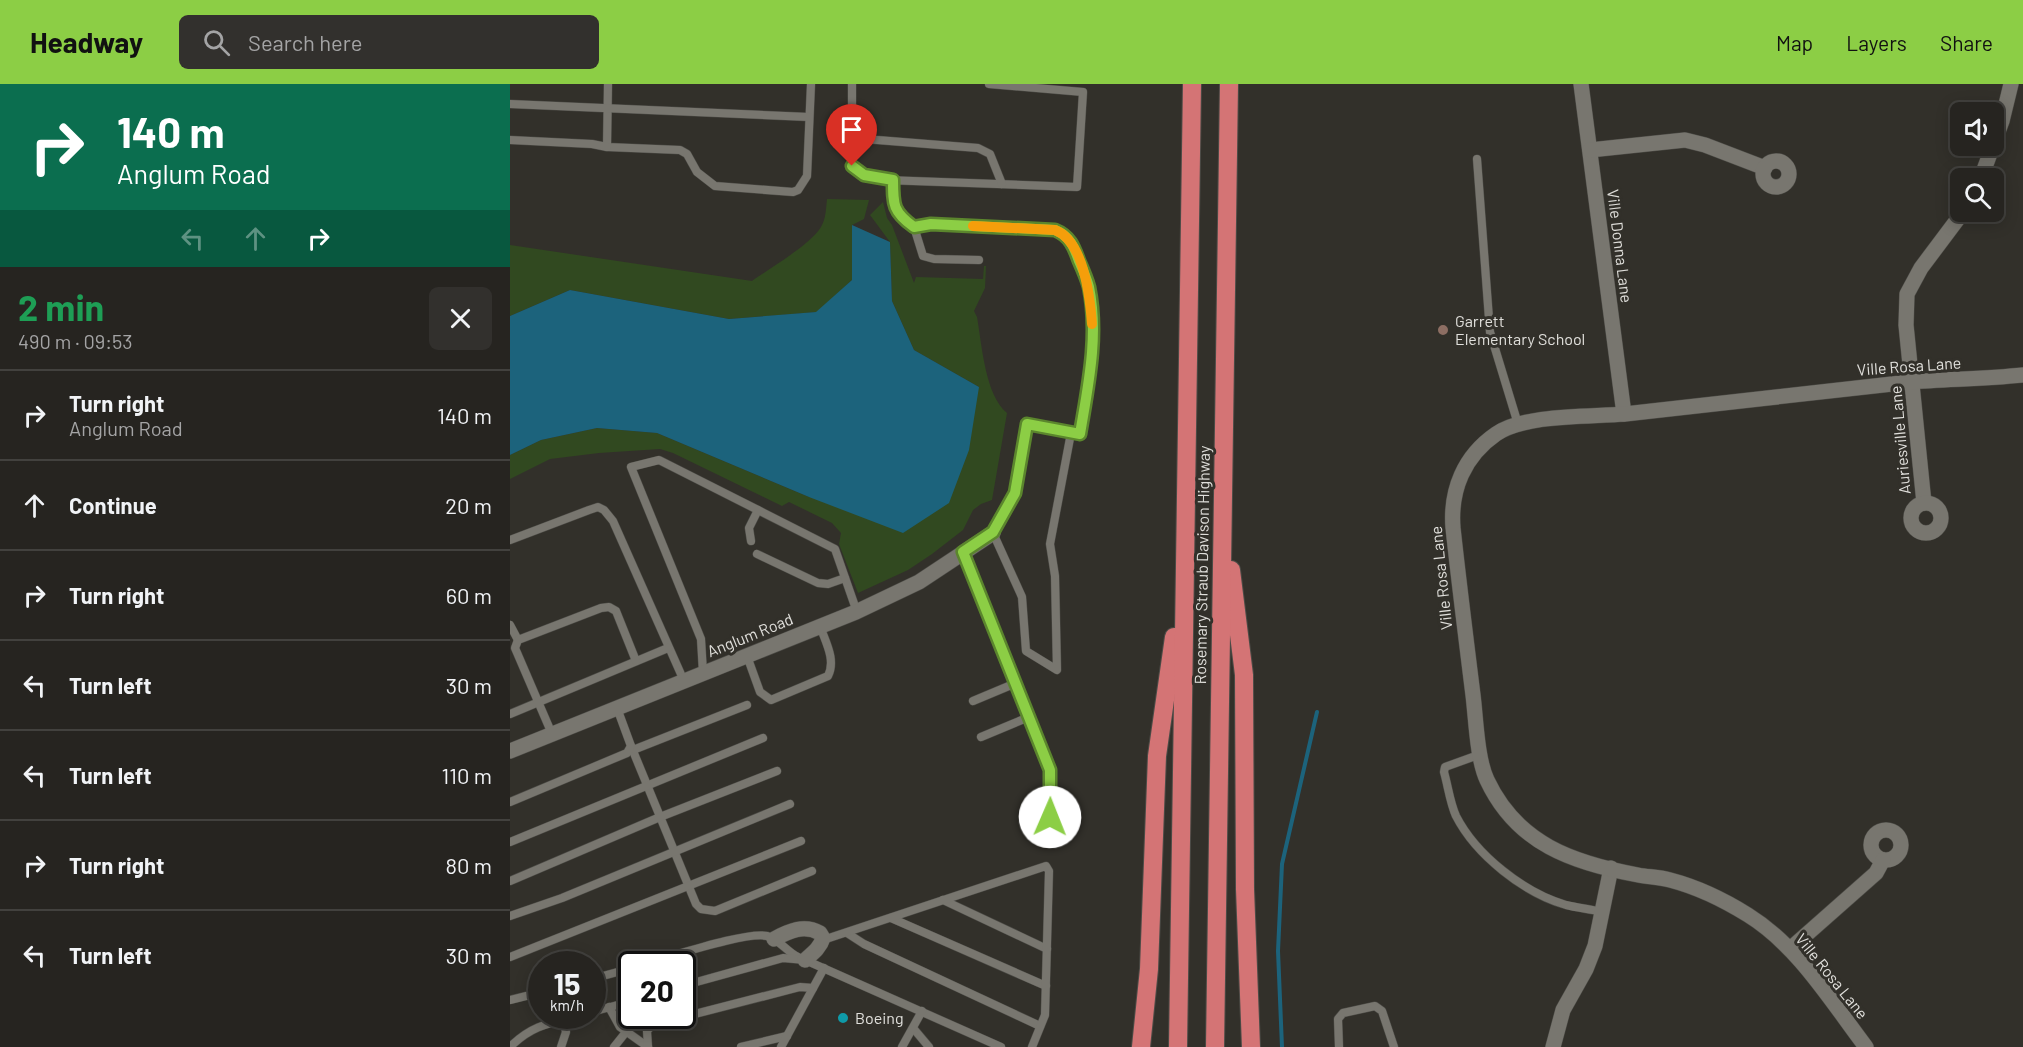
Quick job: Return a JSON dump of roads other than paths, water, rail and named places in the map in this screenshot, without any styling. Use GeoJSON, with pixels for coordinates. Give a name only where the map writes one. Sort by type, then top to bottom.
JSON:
{"type":"FeatureCollection","features":[{"type":"Feature","properties":{"kind":"highway","name":"Rosemary Straub Davison Highway"},"geometry":{"type":"LineString","coordinates":[[1178,1047],[1192,84]]}},
{"type":"Feature","properties":{"kind":"highway","name":"Rosemary Straub Davison Highway"},"geometry":{"type":"LineString","coordinates":[[1215,1047],[1229,84]]}},
{"type":"Feature","properties":{"kind":"highway"},"geometry":{"type":"LineString","coordinates":[[1222,504],[1244,675],[1245,889],[1251,1047]]}},
{"type":"Feature","properties":{"kind":"highway"},"geometry":{"type":"LineString","coordinates":[[1141,1047],[1149,969],[1157,756],[1185,561]]}},
{"type":"Feature","properties":{"kind":"street","name":"Ville Donna Lane"},"geometry":{"type":"LineString","coordinates":[[1581,84],[1624,414]]}},
{"type":"Feature","properties":{"kind":"street"},"geometry":{"type":"LineString","coordinates":[[1985,168],[2002,121],[2011,84]]}},
{"type":"Feature","properties":{"kind":"street"},"geometry":{"type":"LineString","coordinates":[[1590,150],[1685,140],[1705,145],[1765,168]]}},
{"type":"Feature","properties":{"kind":"street","name":"Auriesville Lane"},"geometry":{"type":"LineString","coordinates":[[1924,503],[1906,325],[1906,294],[1921,268],[1956,222]]}},
{"type":"Feature","properties":{"kind":"street","name":"Ville Rosa Lane"},"geometry":{"type":"LineString","coordinates":[[1866,1047],[1790,950],[1750,916],[1669,879],[1584,862],[1535,840],[1514,821],[1497,799],[1486,777],[1481,754],[1452,507],[1456,486],[1467,464],[1481,447],[1497,433],[1526,422],[1624,414],[1913,382],[2023,375]]}},
{"type":"Feature","properties":{"kind":"street","name":"Anglum Road"},"geometry":{"type":"LineString","coordinates":[[510,751],[857,612],[919,582],[993,532]]}},
{"type":"Feature","properties":{"kind":"street"},"geometry":{"type":"LineString","coordinates":[[1790,950],[1876,873],[1883,860]]}},
{"type":"Feature","properties":{"kind":"street"},"geometry":{"type":"LineString","coordinates":[[1553,1047],[1563,1010],[1586,969],[1595,946],[1611,868]]}},
{"type":"Feature","properties":{"kind":"street"},"geometry":{"type":"LineString","coordinates":[[774,939],[800,928],[820,933],[823,940],[816,951],[805,960]]}},
{"type":"Feature","properties":{"kind":"lane"},"geometry":{"type":"LineString","coordinates":[[607,147],[608,84]]}},
{"type":"Feature","properties":{"kind":"lane"},"geometry":{"type":"LineString","coordinates":[[510,140],[680,150],[687,154],[697,172],[716,186],[793,192],[798,190],[807,176],[811,84]]}},
{"type":"Feature","properties":{"kind":"lane"},"geometry":{"type":"LineString","coordinates":[[852,84],[852,166],[864,175],[893,180],[1077,187],[1083,92],[989,84]]}},
{"type":"Feature","properties":{"kind":"lane"},"geometry":{"type":"LineString","coordinates":[[510,104],[809,117]]}},
{"type":"Feature","properties":{"kind":"lane"},"geometry":{"type":"LineString","coordinates":[[852,138],[978,148],[990,154],[1002,184]]}},
{"type":"Feature","properties":{"kind":"lane"},"geometry":{"type":"LineString","coordinates":[[1477,159],[1490,332],[1518,424]]}},
{"type":"Feature","properties":{"kind":"lane"},"geometry":{"type":"LineString","coordinates":[[893,180],[893,204],[900,216],[914,227],[923,256],[934,259],[979,260]]}},
{"type":"Feature","properties":{"kind":"lane"},"geometry":{"type":"LineString","coordinates":[[914,227],[931,224],[1055,230],[1064,233],[1072,243],[1089,286],[1094,338],[1080,434],[1027,424],[1015,493],[993,532],[1022,597],[1026,651],[1057,670],[1055,576],[1050,544],[1071,433]]}},
{"type":"Feature","properties":{"kind":"lane"},"geometry":{"type":"LineString","coordinates":[[703,673],[701,639],[631,467],[659,460],[835,549],[857,612]]}},
{"type":"Feature","properties":{"kind":"lane"},"geometry":{"type":"LineString","coordinates":[[510,540],[598,507],[604,510],[613,521],[629,553],[684,681]]}},
{"type":"Feature","properties":{"kind":"lane"},"geometry":{"type":"LineString","coordinates":[[751,541],[749,528],[758,510]]}},
{"type":"Feature","properties":{"kind":"lane"},"geometry":{"type":"LineString","coordinates":[[963,552],[1050,770],[1050,817]]}},
{"type":"Feature","properties":{"kind":"lane"},"geometry":{"type":"LineString","coordinates":[[757,554],[818,583],[828,584],[845,578]]}},
{"type":"Feature","properties":{"kind":"lane"},"geometry":{"type":"LineString","coordinates":[[552,734],[515,648],[518,640],[609,607],[616,611],[636,661]]}},
{"type":"Feature","properties":{"kind":"lane"},"geometry":{"type":"LineString","coordinates":[[510,625],[518,640]]}},
{"type":"Feature","properties":{"kind":"lane"},"geometry":{"type":"LineString","coordinates":[[747,656],[760,692],[771,700],[828,676],[831,658],[820,627]]}},
{"type":"Feature","properties":{"kind":"lane"},"geometry":{"type":"LineString","coordinates":[[510,714],[668,648]]}},
{"type":"Feature","properties":{"kind":"lane"},"geometry":{"type":"LineString","coordinates":[[973,701],[1016,683]]}},
{"type":"Feature","properties":{"kind":"lane"},"geometry":{"type":"LineString","coordinates":[[510,802],[627,753],[632,748],[747,705]]}},
{"type":"Feature","properties":{"kind":"lane"},"geometry":{"type":"LineString","coordinates":[[617,708],[696,904],[701,909],[715,911],[812,871]]}},
{"type":"Feature","properties":{"kind":"lane"},"geometry":{"type":"LineString","coordinates":[[981,737],[1029,717]]}},
{"type":"Feature","properties":{"kind":"lane"},"geometry":{"type":"LineString","coordinates":[[510,842],[763,738]]}},
{"type":"Feature","properties":{"kind":"lane"},"geometry":{"type":"LineString","coordinates":[[1481,754],[1444,767],[1456,815],[1471,838],[1488,858],[1515,880],[1565,904],[1602,912]]}},
{"type":"Feature","properties":{"kind":"lane"},"geometry":{"type":"LineString","coordinates":[[510,880],[777,771]]}},
{"type":"Feature","properties":{"kind":"lane"},"geometry":{"type":"LineString","coordinates":[[510,916],[562,898],[790,804]]}},
{"type":"Feature","properties":{"kind":"lane"},"geometry":{"type":"LineString","coordinates":[[510,957],[801,842]]}},
{"type":"Feature","properties":{"kind":"lane"},"geometry":{"type":"LineString","coordinates":[[823,940],[1046,866],[1049,871],[1045,1015],[1032,1047]]}},
{"type":"Feature","properties":{"kind":"lane"},"geometry":{"type":"LineString","coordinates":[[943,900],[1047,949]]}},
{"type":"Feature","properties":{"kind":"lane"},"geometry":{"type":"LineString","coordinates":[[890,918],[1046,986]]}},
{"type":"Feature","properties":{"kind":"lane"},"geometry":{"type":"LineString","coordinates":[[847,933],[864,944],[1040,1026]]}},
{"type":"Feature","properties":{"kind":"lane"},"geometry":{"type":"LineString","coordinates":[[690,951],[758,936],[774,939],[787,951],[805,960],[1001,1047]]}},
{"type":"Feature","properties":{"kind":"lane"},"geometry":{"type":"LineString","coordinates":[[696,982],[783,958],[805,960]]}},
{"type":"Feature","properties":{"kind":"lane"},"geometry":{"type":"LineString","coordinates":[[782,1047],[824,968]]}},
{"type":"Feature","properties":{"kind":"lane"},"geometry":{"type":"LineString","coordinates":[[648,1047],[647,1031],[652,1025],[800,987],[813,988]]}},
{"type":"Feature","properties":{"kind":"lane"},"geometry":{"type":"LineString","coordinates":[[510,1000],[528,996]]}},
{"type":"Feature","properties":{"kind":"lane"},"geometry":{"type":"LineString","coordinates":[[606,1008],[618,1005]]}},
{"type":"Feature","properties":{"kind":"lane"},"geometry":{"type":"LineString","coordinates":[[1340,1047],[1338,1019],[1343,1013],[1375,1006],[1382,1011],[1394,1047]]}},
{"type":"Feature","properties":{"kind":"lane"},"geometry":{"type":"LineString","coordinates":[[609,1007],[615,1021],[626,1032],[648,1047]]}},
{"type":"Feature","properties":{"kind":"lane"},"geometry":{"type":"LineString","coordinates":[[902,1047],[922,1011]]}},
{"type":"Feature","properties":{"kind":"lane"},"geometry":{"type":"LineString","coordinates":[[913,1028],[929,1047]]}},
{"type":"Feature","properties":{"kind":"lane"},"geometry":{"type":"LineString","coordinates":[[510,1047],[527,1032],[536,1029]]}},
{"type":"Feature","properties":{"kind":"lane"},"geometry":{"type":"LineString","coordinates":[[561,1047],[565,1029]]}},
{"type":"Feature","properties":{"kind":"lane"},"geometry":{"type":"LineString","coordinates":[[614,1047],[626,1032]]}},
{"type":"Feature","properties":{"kind":"lane"},"geometry":{"type":"LineString","coordinates":[[741,1047],[787,1036]]}},
{"type":"Feature","properties":{"kind":"lane"},"geometry":{"type":"LineString","coordinates":[[982,1038],[985,1047]]}},
{"type":"Feature","properties":{"kind":"water"},"geometry":{"type":"Polygon","coordinates":[[[852,225],[890,242],[892,301],[914,350],[979,387],[969,450],[949,503],[903,533],[809,497],[657,433],[597,428],[541,440],[510,455],[510,316],[570,290],[729,319],[816,312],[852,280],[852,225]]]}},
{"type":"Feature","properties":{"kind":"waterway"},"geometry":{"type":"LineString","coordinates":[[1282,1047],[1278,951],[1282,864],[1317,712]]}},
{"type":"Feature","properties":{"kind":"place","name":"Garrett Elementary School"},"geometry":{"type":"Point","coordinates":[1443,330]}},
{"type":"Feature","properties":{"kind":"place","name":"Boeing"},"geometry":{"type":"Point","coordinates":[843,1018]}}]}
